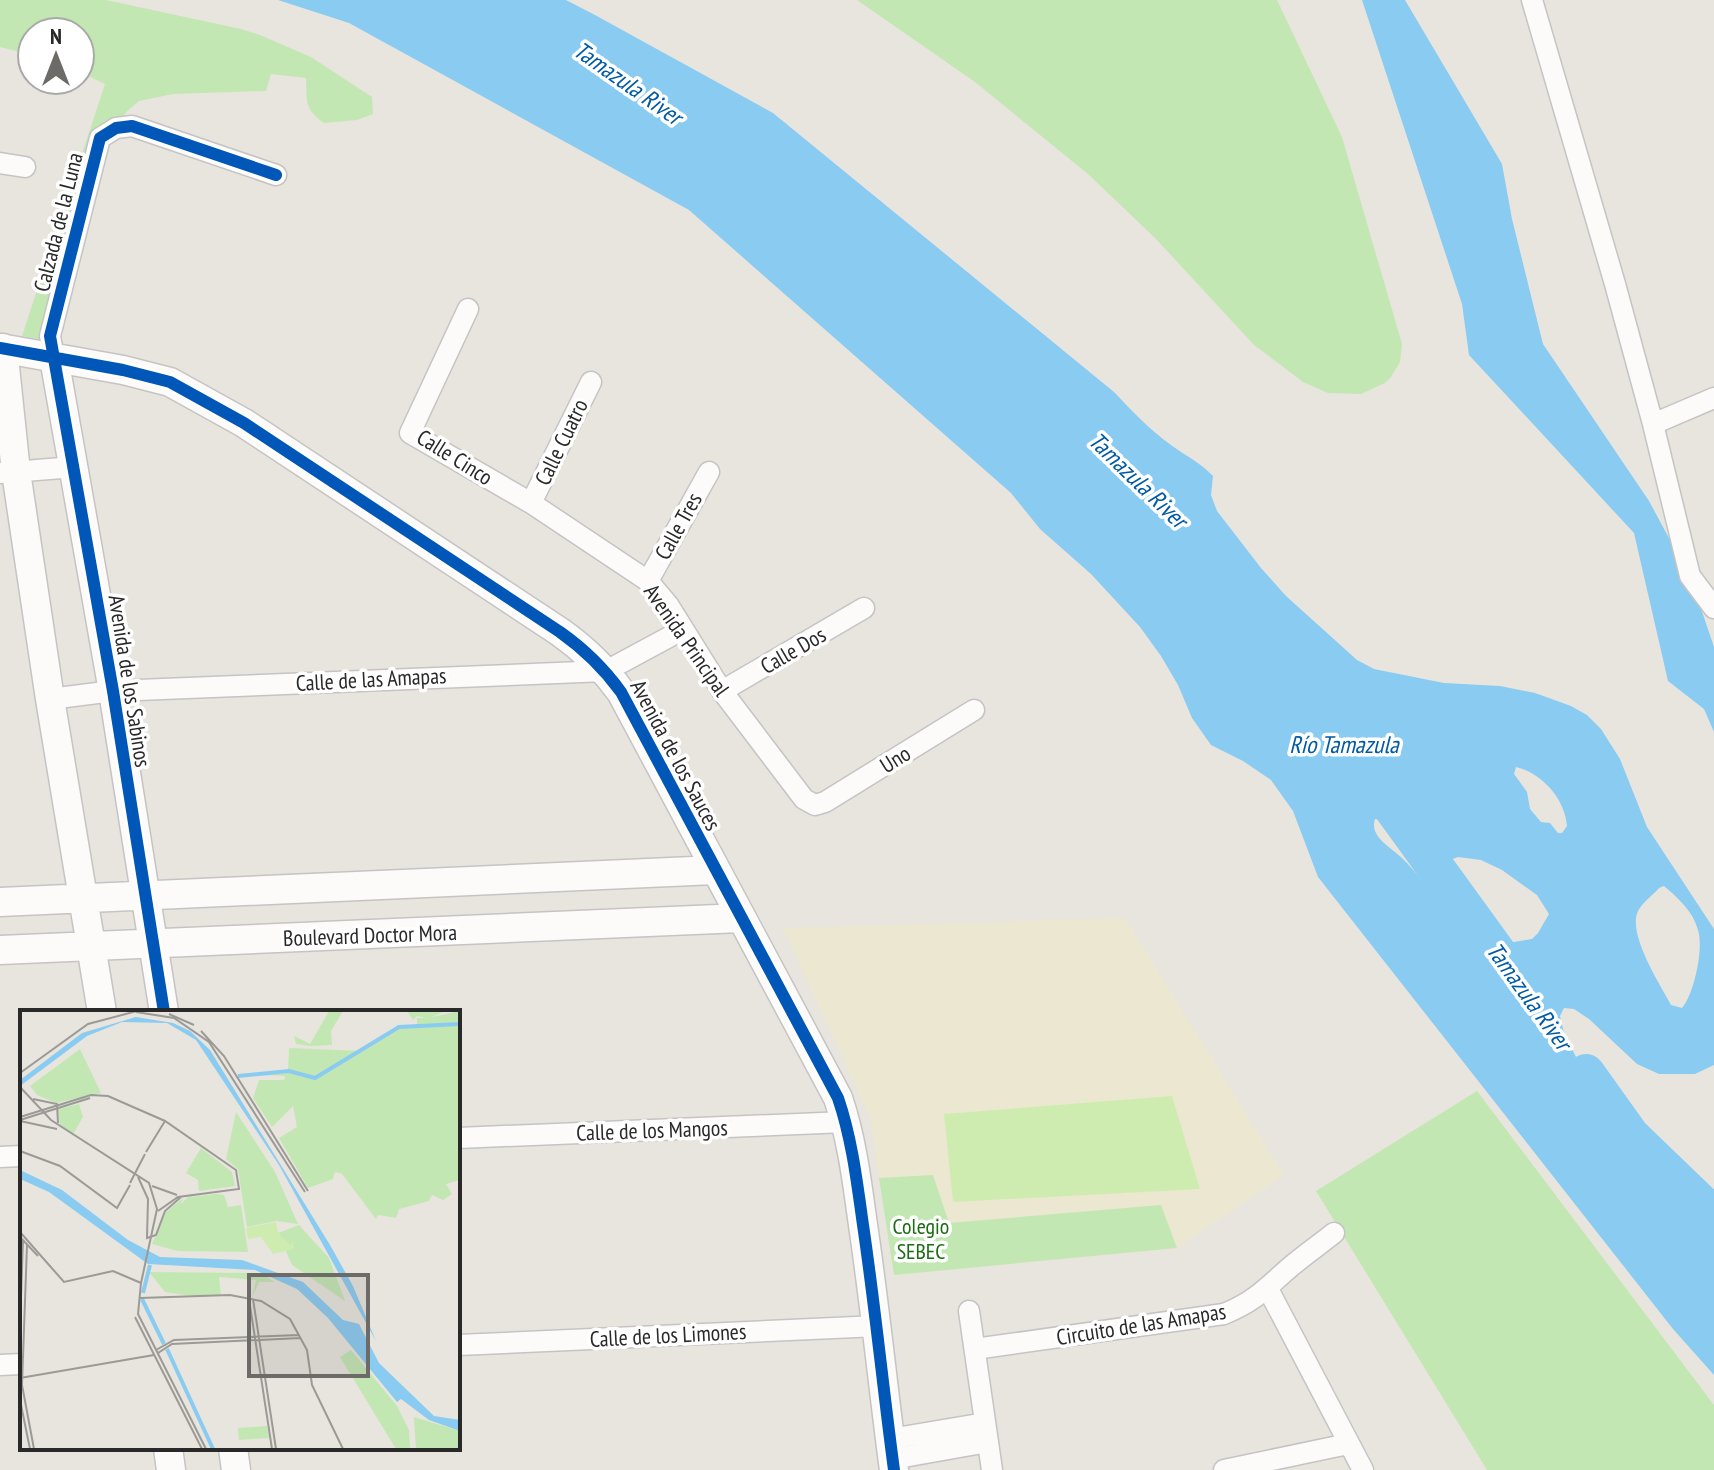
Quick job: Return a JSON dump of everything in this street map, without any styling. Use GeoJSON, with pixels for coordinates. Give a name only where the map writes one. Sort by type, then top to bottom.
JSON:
{"type":"FeatureCollection","features":[{"type":"Feature","properties":{"kind":"street"},"geometry":{"type":"LineString","coordinates":[[1532,0],[1653,424],[1690,576],[1714,608]]}},
{"type":"Feature","properties":{"kind":"street","name":"Calzada de la Luna"},"geometry":{"type":"LineString","coordinates":[[54,358],[50,336],[100,138],[116,128],[132,126],[276,175]]}},
{"type":"Feature","properties":{"kind":"street"},"geometry":{"type":"LineString","coordinates":[[0,163],[25,167]]}},
{"type":"Feature","properties":{"kind":"street","name":"Calle Cinco"},"geometry":{"type":"LineString","coordinates":[[468,309],[410,433],[531,503]]}},
{"type":"Feature","properties":{"kind":"street"},"geometry":{"type":"LineString","coordinates":[[1,348],[8,473],[50,699],[102,1010]]}},
{"type":"Feature","properties":{"kind":"street","name":"Avenida de los Sauces"},"geometry":{"type":"LineString","coordinates":[[1,348],[123,370],[170,382],[204,400],[244,423],[560,632],[583,648],[606,671],[621,692],[825,1074],[846,1122],[878,1326],[892,1456]]}},
{"type":"Feature","properties":{"kind":"street","name":"Avenida de los Sabinos"},"geometry":{"type":"LineString","coordinates":[[54,358],[113,691],[164,1010]]}},
{"type":"Feature","properties":{"kind":"street","name":"Calle Cuatro"},"geometry":{"type":"LineString","coordinates":[[531,503],[591,382]]}},
{"type":"Feature","properties":{"kind":"street"},"geometry":{"type":"LineString","coordinates":[[1653,424],[1714,398]]}},
{"type":"Feature","properties":{"kind":"street"},"geometry":{"type":"LineString","coordinates":[[8,473],[74,467]]}},
{"type":"Feature","properties":{"kind":"street","name":"Calle Tres"},"geometry":{"type":"LineString","coordinates":[[648,581],[709,472]]}},
{"type":"Feature","properties":{"kind":"street","name":"Avenida Principal"},"geometry":{"type":"LineString","coordinates":[[531,503],[648,581],[669,606],[722,691],[804,799],[815,805]]}},
{"type":"Feature","properties":{"kind":"street","name":"Calle Dos"},"geometry":{"type":"LineString","coordinates":[[722,691],[864,608]]}},
{"type":"Feature","properties":{"kind":"street","name":"Calle de las Amapas"},"geometry":{"type":"LineString","coordinates":[[50,699],[113,691],[606,671],[682,630]]}},
{"type":"Feature","properties":{"kind":"street","name":"Uno"},"geometry":{"type":"LineString","coordinates":[[815,805],[825,802],[974,710]]}},
{"type":"Feature","properties":{"kind":"street"},"geometry":{"type":"LineString","coordinates":[[0,902],[715,870]]}},
{"type":"Feature","properties":{"kind":"street","name":"Boulevard Doctor Mora"},"geometry":{"type":"LineString","coordinates":[[0,950],[741,918]]}},
{"type":"Feature","properties":{"kind":"street","name":"Calle de los Mangos"},"geometry":{"type":"LineString","coordinates":[[460,1138],[846,1122]]}},
{"type":"Feature","properties":{"kind":"street"},"geometry":{"type":"LineString","coordinates":[[0,1157],[20,1156]]}},
{"type":"Feature","properties":{"kind":"street","name":"Circuito de las Amapas"},"geometry":{"type":"LineString","coordinates":[[975,1349],[1224,1314],[1248,1304],[1334,1233]]}},
{"type":"Feature","properties":{"kind":"street"},"geometry":{"type":"LineString","coordinates":[[1268,1289],[1363,1470]]}},
{"type":"Feature","properties":{"kind":"street"},"geometry":{"type":"LineString","coordinates":[[969,1311],[992,1470]]}},
{"type":"Feature","properties":{"kind":"street","name":"Calle de los Limones"},"geometry":{"type":"LineString","coordinates":[[460,1345],[878,1326]]}},
{"type":"Feature","properties":{"kind":"street"},"geometry":{"type":"LineString","coordinates":[[0,1365],[20,1364]]}},
{"type":"Feature","properties":{"kind":"street"},"geometry":{"type":"LineString","coordinates":[[892,1456],[987,1433]]}},
{"type":"Feature","properties":{"kind":"street"},"geometry":{"type":"LineString","coordinates":[[1224,1470],[1348,1444]]}},
{"type":"Feature","properties":{"kind":"street"},"geometry":{"type":"LineString","coordinates":[[168,1450],[171,1470]]}},
{"type":"Feature","properties":{"kind":"street"},"geometry":{"type":"LineString","coordinates":[[233,1450],[236,1470]]}},
{"type":"Feature","properties":{"kind":"shaded area","name":"Colegio SEBEC"},"geometry":{"type":"Polygon","coordinates":[[[1125,918],[1284,1175],[1177,1248],[894,1275],[870,1117],[783,928],[1125,918]]]}},
{"type":"Feature","properties":{"kind":"green space"},"geometry":{"type":"Polygon","coordinates":[[[0,0],[106,0],[260,35],[311,57],[372,97],[373,114],[357,120],[324,123],[310,109],[306,78],[271,74],[266,91],[173,94],[139,101],[126,112],[111,136],[43,340],[22,336],[105,84],[96,80],[96,16],[16,16],[16,51],[0,47],[0,0]]]}},
{"type":"Feature","properties":{"kind":"green space"},"geometry":{"type":"Polygon","coordinates":[[[857,0],[1277,0],[1342,137],[1402,344],[1400,362],[1391,377],[1361,394],[1328,393],[1303,382],[1254,345],[1156,239],[1088,174],[975,82],[857,0]]]}},
{"type":"Feature","properties":{"kind":"green space"},"geometry":{"type":"Polygon","coordinates":[[[1477,1091],[1714,1405],[1714,1470],[1487,1470],[1316,1191],[1477,1091]]]}},
{"type":"Feature","properties":{"kind":"green space","name":"Colegio SEBEC"},"geometry":{"type":"Polygon","coordinates":[[[1172,1096],[1200,1189],[953,1202],[944,1114],[1172,1096]]]}},
{"type":"Feature","properties":{"kind":"green space","name":"Colegio SEBEC"},"geometry":{"type":"Polygon","coordinates":[[[933,1175],[949,1223],[1161,1205],[1177,1248],[894,1275],[879,1178],[933,1175]]]}},
{"type":"Feature","properties":{"kind":"water","name":"Río Tamazula"},"geometry":{"type":"Polygon","coordinates":[[[278,0],[566,0],[773,113],[1114,392],[1156,433],[1208,471],[1213,476],[1211,495],[1217,511],[1261,568],[1286,596],[1357,660],[1374,669],[1444,683],[1500,686],[1535,693],[1587,715],[1601,729],[1620,759],[1647,827],[1714,929],[1714,1065],[1695,1074],[1659,1074],[1637,1064],[1574,1009],[1564,1008],[1560,1016],[1564,1033],[1576,1057],[1612,1108],[1629,1139],[1714,1233],[1714,1375],[1673,1329],[1318,877],[1293,811],[1271,780],[1211,745],[1192,718],[1161,656],[1140,627],[1091,574],[1040,529],[1011,493],[689,210],[349,23],[278,0]],[[1516,767],[1514,774],[1527,792],[1530,809],[1541,822],[1550,823],[1558,833],[1562,833],[1567,826],[1557,797],[1535,775],[1516,767]],[[1375,819],[1378,836],[1412,868],[1456,925],[1476,945],[1532,939],[1538,933],[1549,914],[1537,895],[1502,870],[1481,860],[1458,857],[1442,863],[1427,845],[1383,820],[1375,819]],[[1664,886],[1638,911],[1637,932],[1646,959],[1671,1005],[1682,1008],[1694,982],[1700,938],[1696,923],[1684,905],[1664,886]]]}},
{"type":"Feature","properties":{"kind":"water"},"geometry":{"type":"Polygon","coordinates":[[[1362,0],[1405,0],[1502,164],[1512,219],[1543,344],[1649,501],[1691,579],[1714,647],[1714,732],[1704,709],[1668,681],[1634,533],[1469,355],[1462,304],[1362,0]]]}},
{"type":"Feature","properties":{"kind":"waterway","name":"Tamazula River"},"geometry":{"type":"LineString","coordinates":[[1383,795],[1523,988]]}},
{"type":"Feature","properties":{"kind":"waterway","name":"Tamazula River"},"geometry":{"type":"LineString","coordinates":[[1586,1073],[1631,1136],[1714,1216]]}},
{"type":"Feature","properties":{"kind":"cycle path"},"geometry":{"type":"LineString","coordinates":[[164,1010],[113,691],[50,336],[100,138],[116,128],[132,126],[276,175]]}},
{"type":"Feature","properties":{"kind":"cycle path"},"geometry":{"type":"LineString","coordinates":[[0,348],[123,370],[170,382],[244,423],[560,632],[593,659],[614,683],[838,1098],[856,1177],[894,1470]]}}]}
